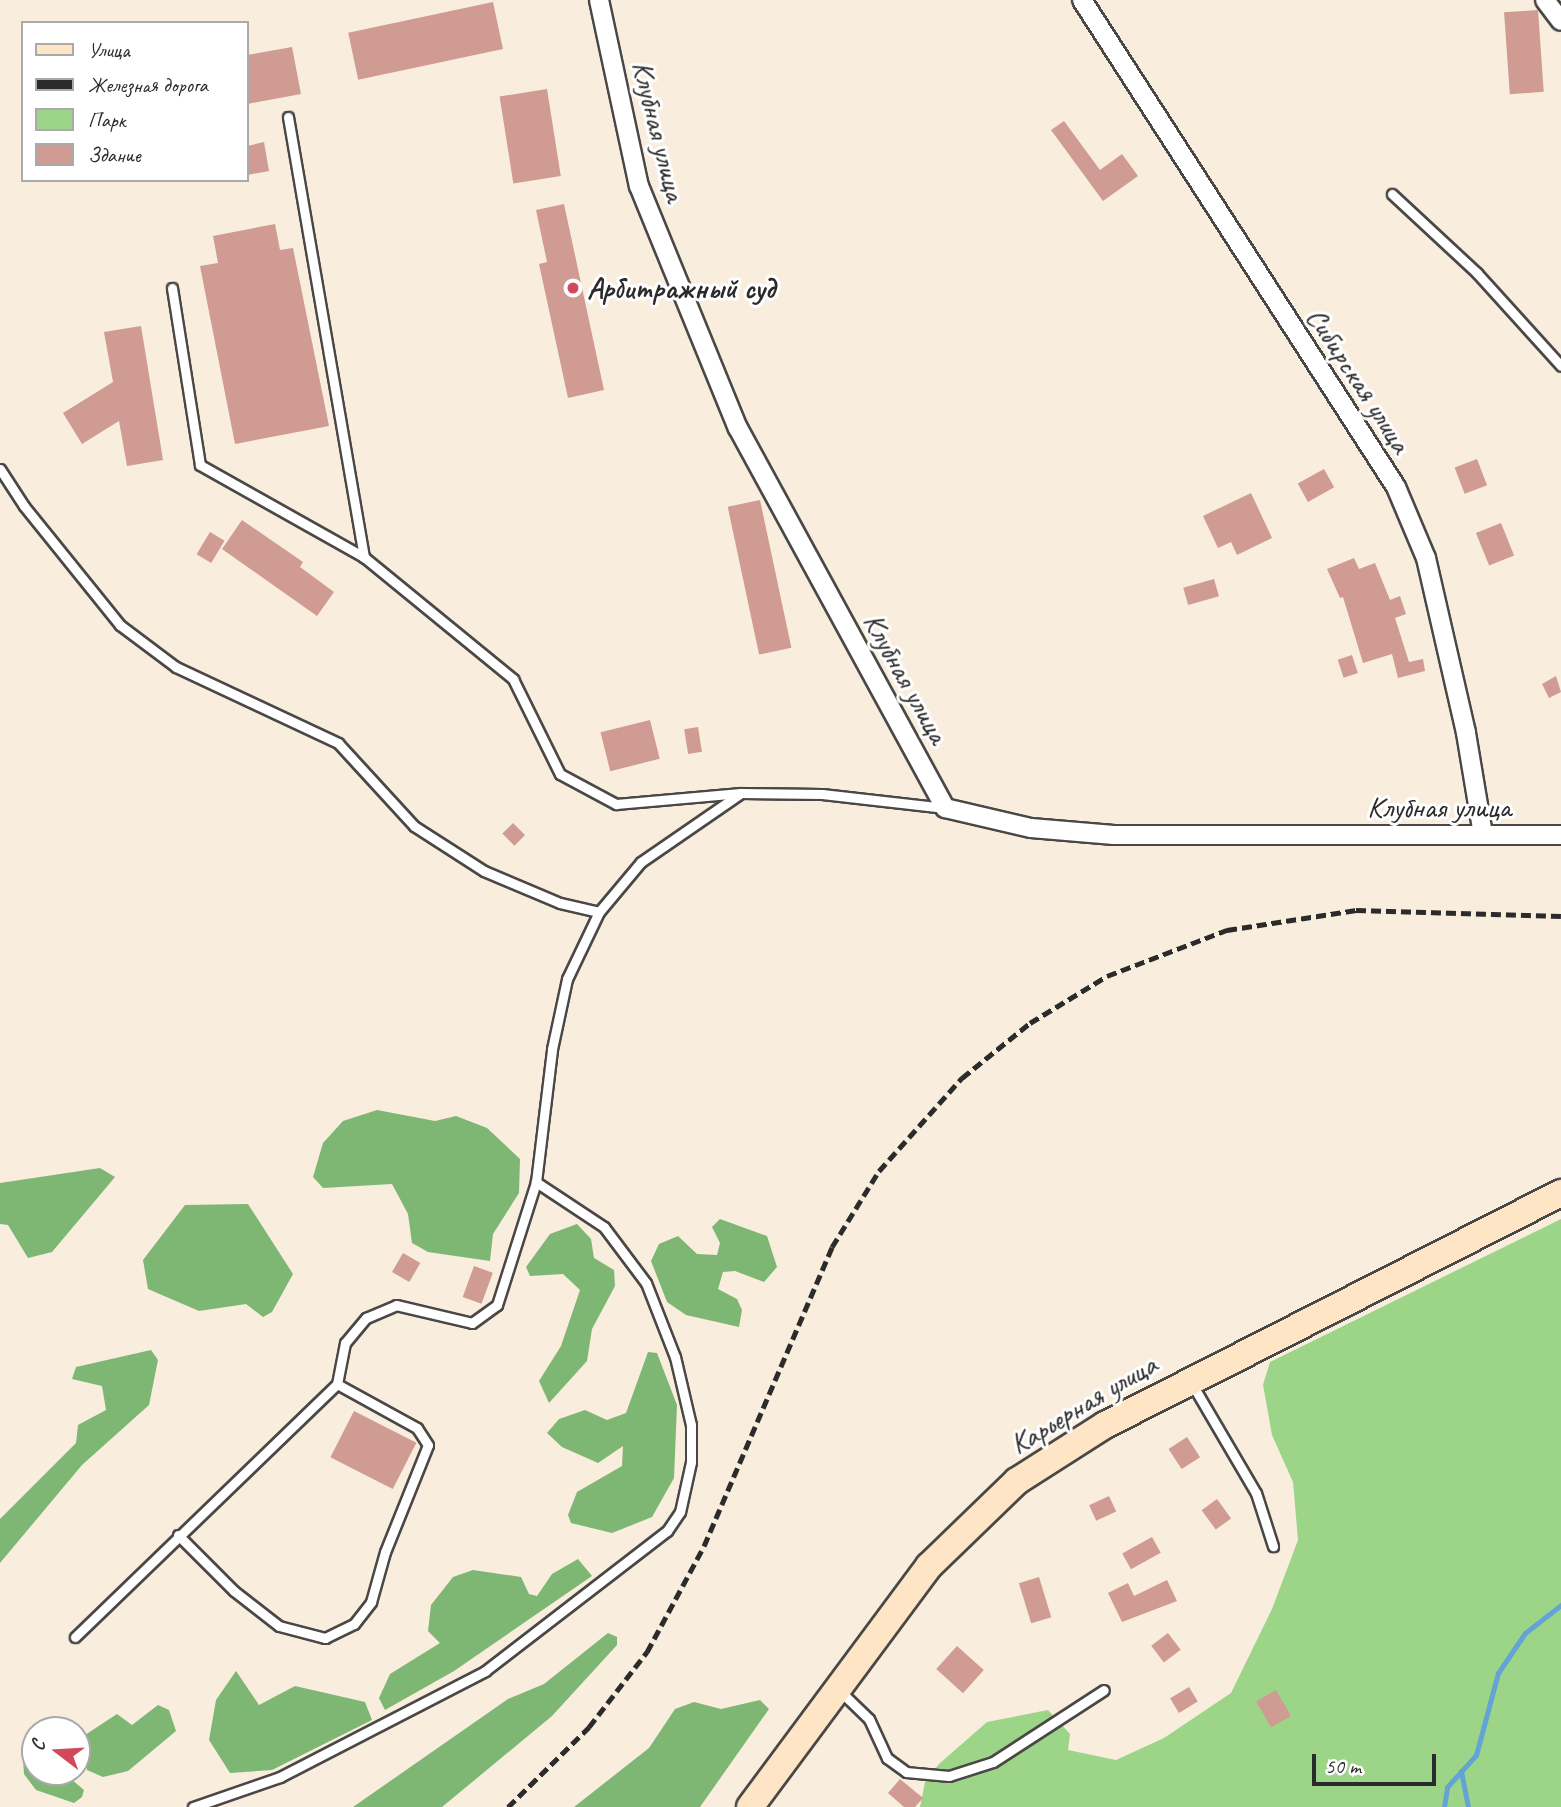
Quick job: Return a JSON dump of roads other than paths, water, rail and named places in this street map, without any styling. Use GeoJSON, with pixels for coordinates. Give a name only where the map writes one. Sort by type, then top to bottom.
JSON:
{"type":"FeatureCollection","features":[{"type":"Feature","properties":{"kind":"main road","name":"Карьерная улица"},"geometry":{"type":"LineString","coordinates":[[750,1807],[836,1686],[929,1566],[981,1511],[1054,1456],[1189,1380],[1561,1193]]}},
{"type":"Feature","properties":{"kind":"street","name":"Клубная улица"},"geometry":{"type":"LineString","coordinates":[[599,0],[639,186],[738,428],[945,808],[1031,828],[1114,835],[1561,835]]}},
{"type":"Feature","properties":{"kind":"street","name":"Сибирская улица"},"geometry":{"type":"LineString","coordinates":[[1082,0],[1396,486],[1426,558],[1466,733],[1483,835]]}},
{"type":"Feature","properties":{"kind":"street"},"geometry":{"type":"LineString","coordinates":[[1548,1],[1561,20]]}},
{"type":"Feature","properties":{"kind":"lane"},"geometry":{"type":"LineString","coordinates":[[288,117],[364,557]]}},
{"type":"Feature","properties":{"kind":"lane"},"geometry":{"type":"LineString","coordinates":[[1392,194],[1476,273],[1561,366]]}},
{"type":"Feature","properties":{"kind":"lane"},"geometry":{"type":"LineString","coordinates":[[172,288],[200,466],[364,557],[513,679],[560,774],[616,804],[741,793],[822,794],[945,808]]}},
{"type":"Feature","properties":{"kind":"lane"},"geometry":{"type":"LineString","coordinates":[[0,469],[24,506],[120,625],[176,667],[338,743],[414,826],[484,871],[561,904],[599,912]]}},
{"type":"Feature","properties":{"kind":"lane"},"geometry":{"type":"LineString","coordinates":[[75,1637],[337,1384],[345,1343],[366,1318],[396,1305],[472,1323],[497,1305],[536,1182],[552,1049],[567,979],[599,912],[641,862],[741,793]]}},
{"type":"Feature","properties":{"kind":"lane"},"geometry":{"type":"LineString","coordinates":[[194,1807],[280,1777],[485,1671],[667,1531],[680,1511],[691,1462],[691,1425],[675,1357],[646,1283],[604,1227],[536,1182]]}},
{"type":"Feature","properties":{"kind":"lane"},"geometry":{"type":"LineString","coordinates":[[1189,1380],[1256,1493],[1273,1546]]}},
{"type":"Feature","properties":{"kind":"lane"},"geometry":{"type":"LineString","coordinates":[[178,1535],[234,1591],[279,1626],[325,1638],[354,1624],[371,1602],[385,1552],[428,1445],[417,1428],[337,1384]]}},
{"type":"Feature","properties":{"kind":"lane"},"geometry":{"type":"LineString","coordinates":[[836,1686],[869,1719],[887,1758],[906,1772],[949,1776],[993,1762],[1104,1690]]}},
{"type":"Feature","properties":{"kind":"waterway"},"geometry":{"type":"LineString","coordinates":[[1444,1807],[1447,1787],[1476,1755],[1498,1673],[1525,1633],[1561,1605]]}},
{"type":"Feature","properties":{"kind":"waterway"},"geometry":{"type":"LineString","coordinates":[[1461,1771],[1468,1807]]}},
{"type":"Feature","properties":{"kind":"railway"},"geometry":{"type":"LineString","coordinates":[[508,1807],[589,1727],[647,1652],[704,1546],[832,1247],[879,1171],[962,1078],[1030,1023],[1107,976],[1227,930],[1356,910],[1561,916]]}},
{"type":"Feature","properties":{"kind":"place","name":"Арбитражный суд"},"geometry":{"type":"Point","coordinates":[573,288]}}]}
